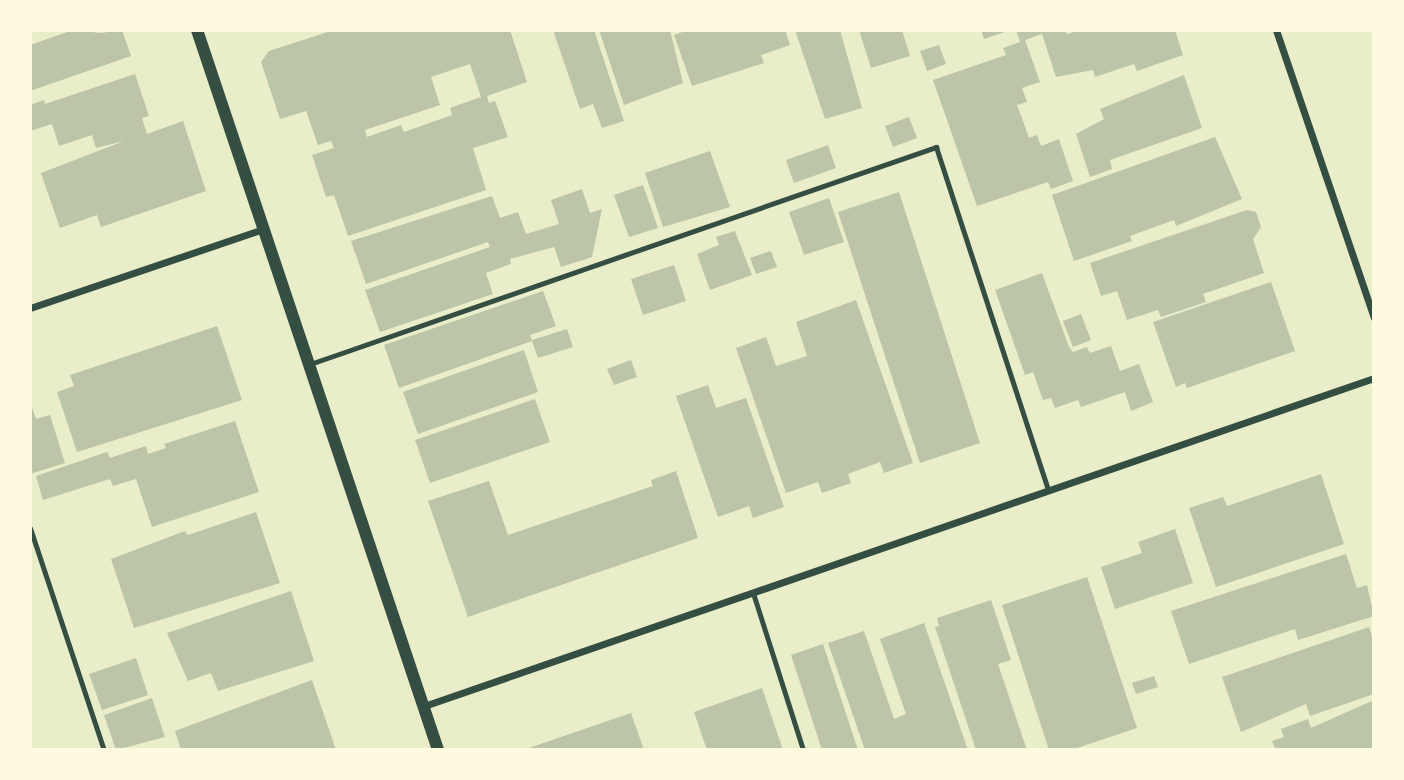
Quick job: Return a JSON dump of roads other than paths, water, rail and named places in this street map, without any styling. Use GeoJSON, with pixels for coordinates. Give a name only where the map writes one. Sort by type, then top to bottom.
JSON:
{"type":"FeatureCollection","features":[{"type":"Feature","properties":{"kind":"street"},"geometry":{"type":"LineString","coordinates":[[197,30],[438,750]]}},
{"type":"Feature","properties":{"kind":"street"},"geometry":{"type":"LineString","coordinates":[[1276,30],[1374,318]]}},
{"type":"Feature","properties":{"kind":"street"},"geometry":{"type":"LineString","coordinates":[[30,308],[264,229]]}},
{"type":"Feature","properties":{"kind":"street"},"geometry":{"type":"LineString","coordinates":[[424,706],[1374,378]]}},
{"type":"Feature","properties":{"kind":"lane"},"geometry":{"type":"LineString","coordinates":[[310,364],[936,147],[1048,490]]}},
{"type":"Feature","properties":{"kind":"lane"},"geometry":{"type":"LineString","coordinates":[[30,528],[104,750]]}},
{"type":"Feature","properties":{"kind":"lane"},"geometry":{"type":"LineString","coordinates":[[753,593],[803,750]]}}]}
